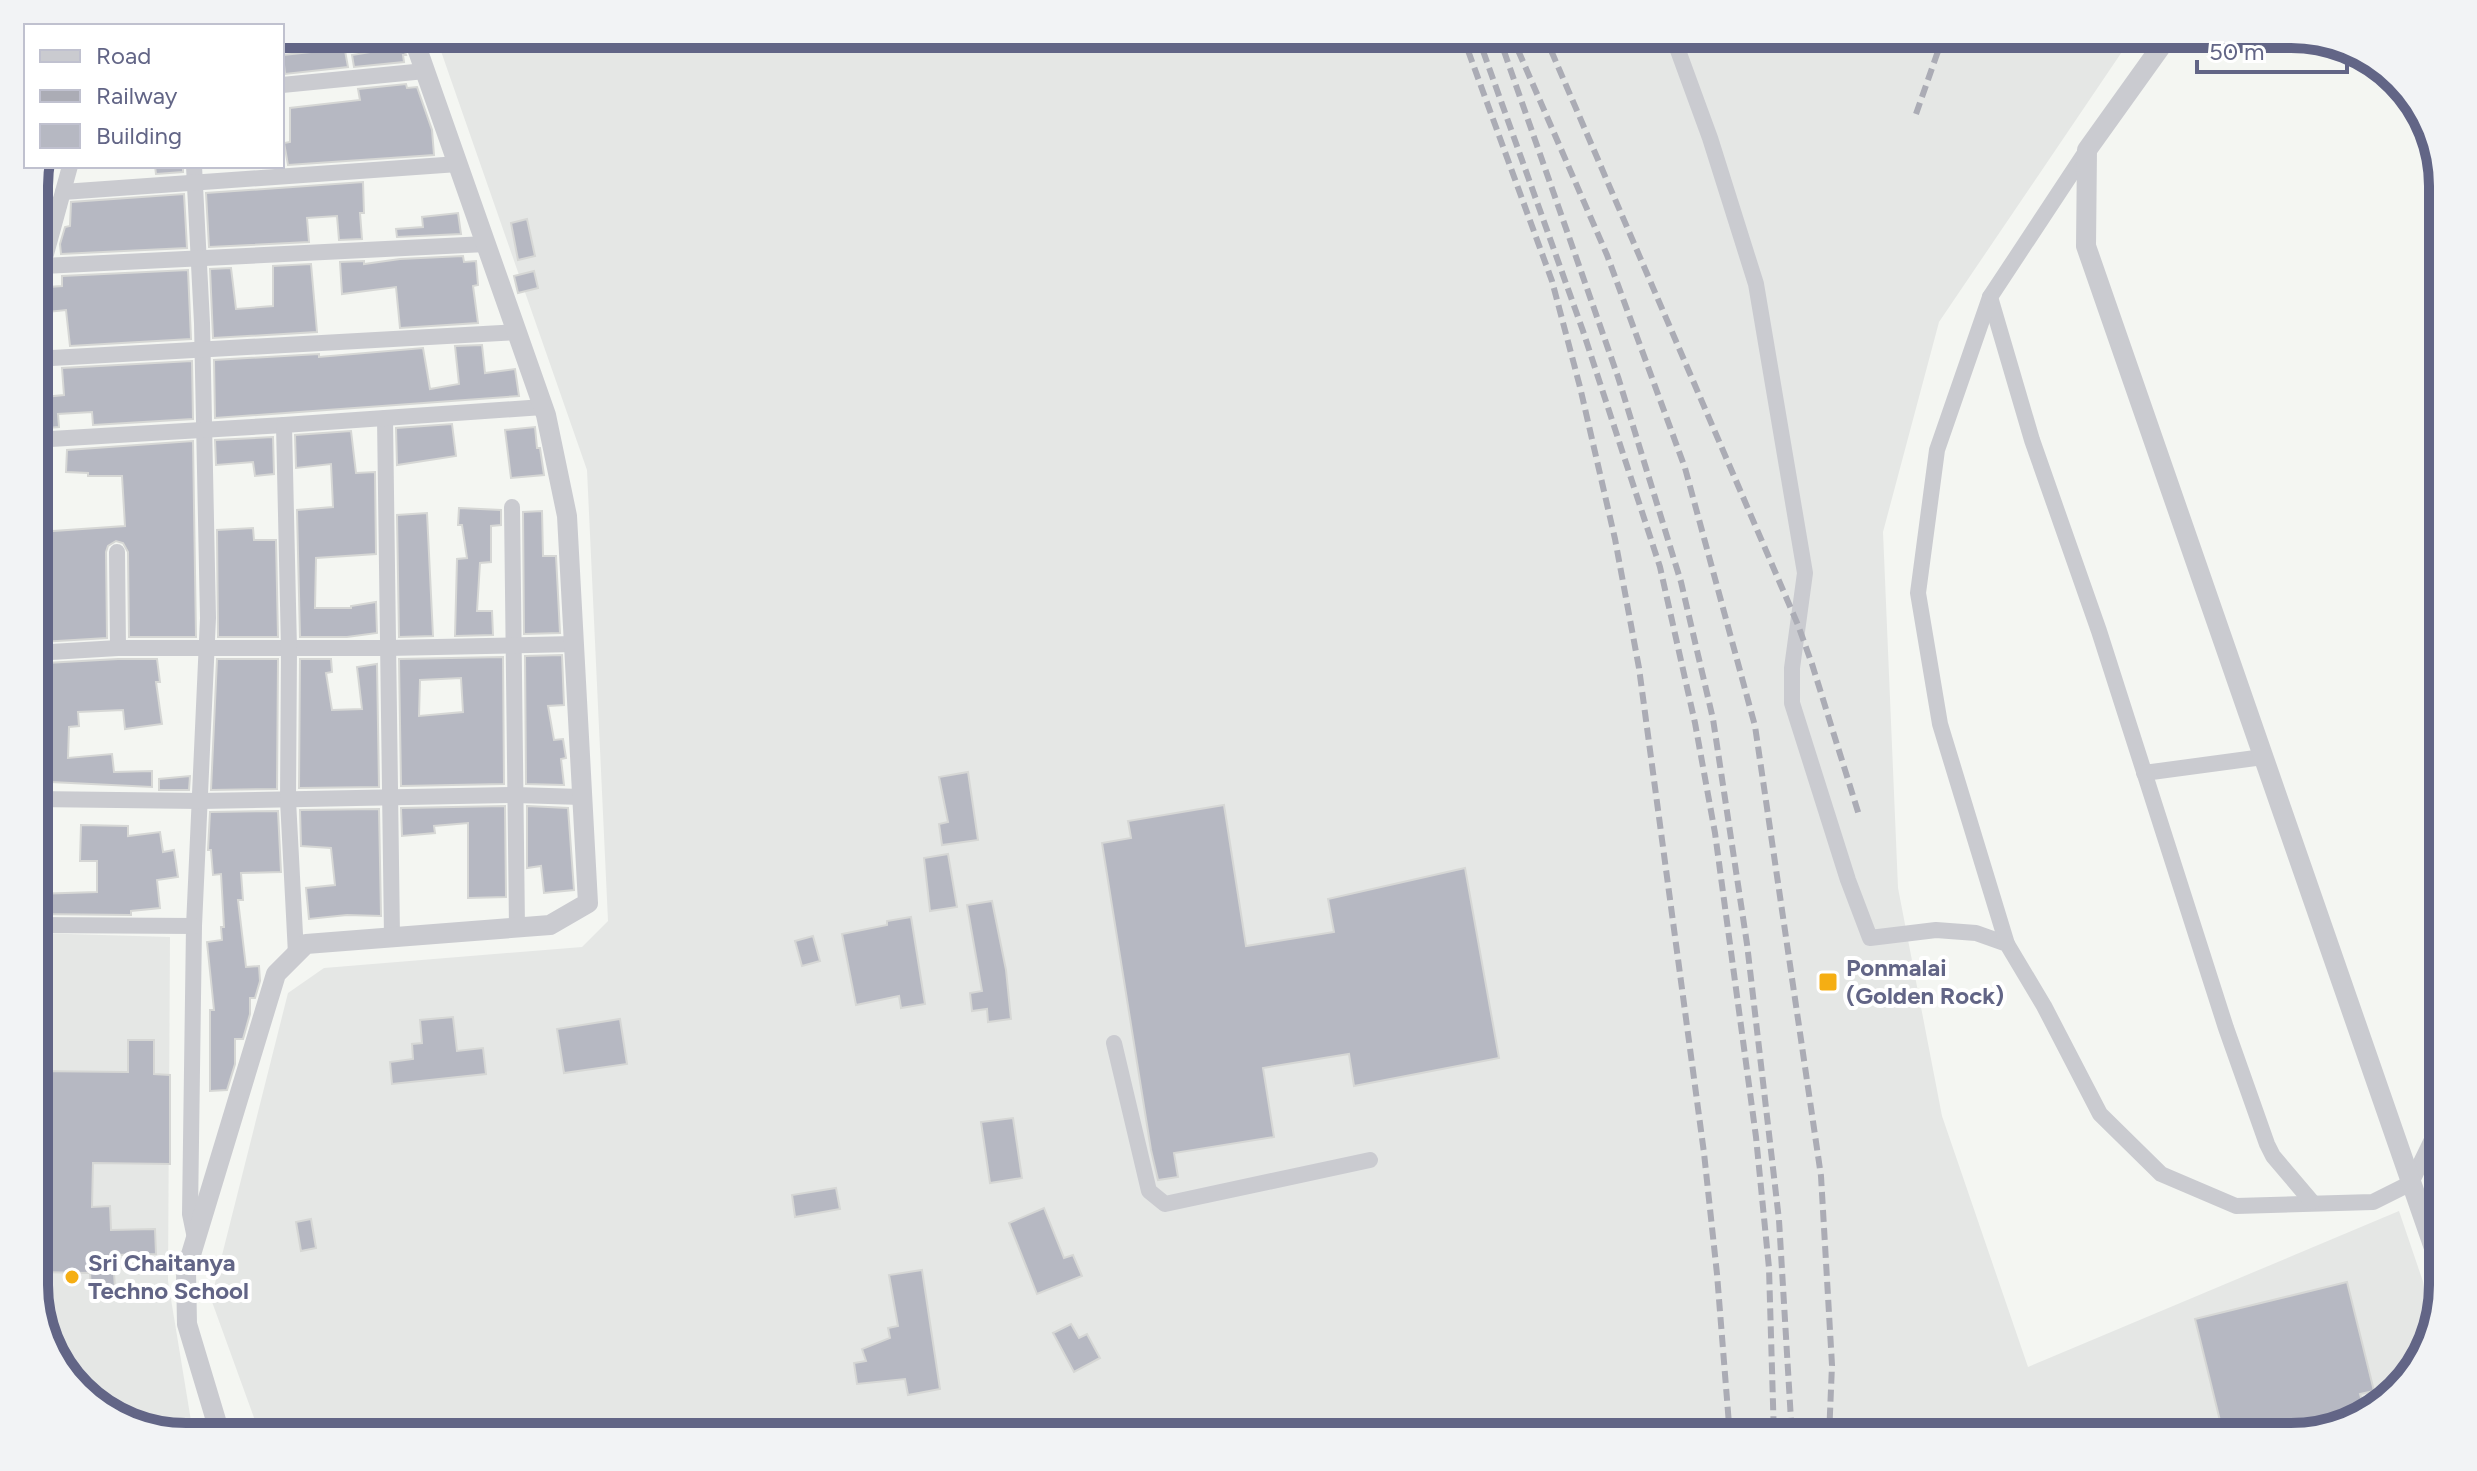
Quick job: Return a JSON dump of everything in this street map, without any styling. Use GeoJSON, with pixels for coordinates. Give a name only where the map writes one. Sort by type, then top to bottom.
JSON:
{"type":"FeatureCollection","features":[{"type":"Feature","properties":{"kind":"street"},"geometry":{"type":"LineString","coordinates":[[217,1423],[187,1324],[186,1271],[276,974],[306,944],[550,925],[588,903],[567,516],[543,407],[417,48]]}},
{"type":"Feature","properties":{"kind":"street"},"geometry":{"type":"LineString","coordinates":[[1677,48],[1710,138],[1756,284],[1805,573],[1792,668],[1792,703],[1848,880],[1870,938],[1936,930],[1976,933],[2007,944]]}},
{"type":"Feature","properties":{"kind":"street"},"geometry":{"type":"LineString","coordinates":[[2160,48],[2087,150],[1990,297],[1937,450],[1918,593],[1940,724],[2007,944],[2044,1006],[2100,1114],[2161,1174],[2236,1206],[2373,1202],[2411,1183],[2429,1146]]}},
{"type":"Feature","properties":{"kind":"street"},"geometry":{"type":"LineString","coordinates":[[284,85],[425,71]]}},
{"type":"Feature","properties":{"kind":"street"},"geometry":{"type":"LineString","coordinates":[[2087,150],[2086,246],[2429,1234]]}},
{"type":"Feature","properties":{"kind":"street"},"geometry":{"type":"LineString","coordinates":[[48,201],[195,184],[458,164]]}},
{"type":"Feature","properties":{"kind":"street"},"geometry":{"type":"LineString","coordinates":[[48,242],[69,168]]}},
{"type":"Feature","properties":{"kind":"street"},"geometry":{"type":"LineString","coordinates":[[194,168],[202,351],[207,650],[194,926],[190,1214],[195,1239]]}},
{"type":"Feature","properties":{"kind":"street"},"geometry":{"type":"LineString","coordinates":[[48,271],[198,258],[486,244]]}},
{"type":"Feature","properties":{"kind":"street"},"geometry":{"type":"LineString","coordinates":[[1990,297],[2032,440],[2099,631],[2226,1028],[2267,1144],[2273,1156],[2312,1202]]}},
{"type":"Feature","properties":{"kind":"street"},"geometry":{"type":"LineString","coordinates":[[48,358],[517,332]]}},
{"type":"Feature","properties":{"kind":"street"},"geometry":{"type":"LineString","coordinates":[[48,439],[543,407]]}},
{"type":"Feature","properties":{"kind":"street"},"geometry":{"type":"LineString","coordinates":[[385,418],[392,937]]}},
{"type":"Feature","properties":{"kind":"street"},"geometry":{"type":"LineString","coordinates":[[284,425],[289,649],[288,800],[296,954]]}},
{"type":"Feature","properties":{"kind":"street"},"geometry":{"type":"LineString","coordinates":[[512,507],[517,928]]}},
{"type":"Feature","properties":{"kind":"street"},"geometry":{"type":"LineString","coordinates":[[117,552],[118,648]]}},
{"type":"Feature","properties":{"kind":"street"},"geometry":{"type":"LineString","coordinates":[[48,652],[118,648],[207,650],[574,644]]}},
{"type":"Feature","properties":{"kind":"street"},"geometry":{"type":"LineString","coordinates":[[2144,773],[2263,757]]}},
{"type":"Feature","properties":{"kind":"street"},"geometry":{"type":"LineString","coordinates":[[48,799],[200,801],[515,795],[582,797]]}},
{"type":"Feature","properties":{"kind":"street"},"geometry":{"type":"LineString","coordinates":[[48,925],[194,926]]}},
{"type":"Feature","properties":{"kind":"street"},"geometry":{"type":"LineString","coordinates":[[1114,1043],[1149,1191],[1165,1204],[1370,1160]]}},
{"type":"Feature","properties":{"kind":"shaded area"},"geometry":{"type":"Polygon","coordinates":[[[440,48],[2125,48],[1939,322],[1883,532],[1898,888],[1942,1116],[2028,1367],[2399,1211],[2428,1297],[2419,1338],[2401,1369],[2375,1395],[2344,1413],[2292,1423],[256,1423],[211,1299],[288,993],[324,968],[582,947],[608,921],[587,470],[440,48]]]}},
{"type":"Feature","properties":{"kind":"shaded area"},"geometry":{"type":"Polygon","coordinates":[[[48,933],[170,937],[168,1281],[191,1423],[168,1422],[133,1413],[102,1395],[76,1369],[55,1330],[48,1294],[48,933]]]}},
{"type":"Feature","properties":{"kind":"building"},"geometry":{"type":"Polygon","coordinates":[[[309,48],[345,48],[348,67],[285,74],[284,55],[310,52],[309,48]]]}},
{"type":"Feature","properties":{"kind":"building"},"geometry":{"type":"Polygon","coordinates":[[[377,48],[404,48],[406,55],[403,55],[404,62],[354,67],[352,55],[377,51],[377,48]]]}},
{"type":"Feature","properties":{"kind":"building"},"geometry":{"type":"Polygon","coordinates":[[[406,84],[407,88],[417,87],[432,130],[434,155],[288,165],[284,143],[290,142],[290,108],[360,100],[358,89],[406,84]]]}},
{"type":"Feature","properties":{"kind":"building"},"geometry":{"type":"Polygon","coordinates":[[[155,168],[183,168],[183,172],[156,174],[155,168]]]}},
{"type":"Feature","properties":{"kind":"building"},"geometry":{"type":"Polygon","coordinates":[[[363,182],[364,213],[360,213],[362,239],[339,240],[337,216],[307,218],[309,242],[209,247],[206,193],[363,182]]]}},
{"type":"Feature","properties":{"kind":"building"},"geometry":{"type":"Polygon","coordinates":[[[184,194],[187,248],[61,254],[60,244],[65,227],[70,226],[71,202],[184,194]]]}},
{"type":"Feature","properties":{"kind":"building"},"geometry":{"type":"Polygon","coordinates":[[[458,213],[461,234],[397,237],[396,229],[423,227],[422,217],[458,213]]]}},
{"type":"Feature","properties":{"kind":"building"},"geometry":{"type":"Polygon","coordinates":[[[527,219],[535,256],[518,260],[511,223],[527,219]]]}},
{"type":"Feature","properties":{"kind":"building"},"geometry":{"type":"Polygon","coordinates":[[[463,256],[464,262],[476,261],[478,285],[473,286],[478,323],[400,328],[396,287],[342,294],[340,262],[364,261],[364,264],[463,256]]]}},
{"type":"Feature","properties":{"kind":"building"},"geometry":{"type":"Polygon","coordinates":[[[311,264],[317,332],[213,338],[210,269],[231,268],[236,309],[273,306],[273,266],[311,264]]]}},
{"type":"Feature","properties":{"kind":"building"},"geometry":{"type":"Polygon","coordinates":[[[188,270],[191,339],[70,346],[66,310],[48,312],[48,287],[62,286],[62,276],[188,270]]]}},
{"type":"Feature","properties":{"kind":"building"},"geometry":{"type":"Polygon","coordinates":[[[534,271],[538,288],[518,293],[514,276],[534,271]]]}},
{"type":"Feature","properties":{"kind":"building"},"geometry":{"type":"Polygon","coordinates":[[[482,345],[485,373],[515,369],[519,396],[215,418],[214,360],[319,354],[319,357],[423,348],[430,389],[459,384],[455,346],[482,345]]]}},
{"type":"Feature","properties":{"kind":"building"},"geometry":{"type":"Polygon","coordinates":[[[192,361],[193,419],[93,425],[92,412],[58,414],[59,427],[48,428],[48,397],[64,395],[62,368],[192,361]]]}},
{"type":"Feature","properties":{"kind":"building"},"geometry":{"type":"Polygon","coordinates":[[[452,424],[456,456],[397,465],[396,428],[452,424]]]}},
{"type":"Feature","properties":{"kind":"building"},"geometry":{"type":"Polygon","coordinates":[[[535,427],[544,475],[511,478],[505,430],[535,427]]]}},
{"type":"Feature","properties":{"kind":"building"},"geometry":{"type":"Polygon","coordinates":[[[351,431],[356,473],[375,472],[376,554],[316,558],[315,608],[351,608],[376,602],[377,633],[347,637],[300,637],[297,510],[333,507],[331,464],[296,468],[295,435],[351,431]]]}},
{"type":"Feature","properties":{"kind":"building"},"geometry":{"type":"Polygon","coordinates":[[[273,437],[274,474],[255,476],[253,462],[216,465],[215,440],[273,437]]]}},
{"type":"Feature","properties":{"kind":"building"},"geometry":{"type":"Polygon","coordinates":[[[193,441],[196,637],[129,637],[128,552],[123,543],[116,541],[108,546],[106,552],[107,638],[48,642],[48,531],[125,526],[122,476],[88,476],[88,473],[66,472],[67,450],[193,441]]]}},
{"type":"Feature","properties":{"kind":"building"},"geometry":{"type":"Polygon","coordinates":[[[459,508],[501,510],[501,525],[491,526],[491,562],[480,563],[477,611],[492,611],[493,635],[455,636],[457,559],[467,558],[462,525],[458,525],[459,508]]]}},
{"type":"Feature","properties":{"kind":"building"},"geometry":{"type":"Polygon","coordinates":[[[542,511],[543,556],[556,556],[560,633],[524,634],[523,512],[542,511]]]}},
{"type":"Feature","properties":{"kind":"building"},"geometry":{"type":"Polygon","coordinates":[[[427,513],[433,636],[399,637],[397,515],[427,513]]]}},
{"type":"Feature","properties":{"kind":"building"},"geometry":{"type":"Polygon","coordinates":[[[253,528],[254,540],[276,540],[278,637],[218,637],[217,530],[253,528]]]}},
{"type":"Feature","properties":{"kind":"building"},"geometry":{"type":"Polygon","coordinates":[[[562,655],[564,705],[548,706],[554,740],[563,739],[566,758],[561,759],[564,785],[526,784],[525,656],[562,655]]]}},
{"type":"Feature","properties":{"kind":"building"},"geometry":{"type":"Polygon","coordinates":[[[503,657],[504,784],[401,786],[399,659],[503,657]],[[461,678],[420,680],[419,716],[463,712],[461,678]]]}},
{"type":"Feature","properties":{"kind":"building"},"geometry":{"type":"Polygon","coordinates":[[[157,659],[160,682],[156,682],[162,724],[125,729],[123,710],[78,712],[79,726],[69,727],[68,758],[112,754],[114,772],[152,771],[152,787],[51,782],[48,663],[157,659]]]}},
{"type":"Feature","properties":{"kind":"building"},"geometry":{"type":"Polygon","coordinates":[[[217,659],[278,659],[277,789],[211,790],[217,659]]]}},
{"type":"Feature","properties":{"kind":"building"},"geometry":{"type":"Polygon","coordinates":[[[300,659],[331,659],[332,672],[326,673],[332,710],[362,709],[357,667],[377,664],[379,787],[299,788],[300,659]]]}},
{"type":"Feature","properties":{"kind":"building"},"geometry":{"type":"Polygon","coordinates":[[[968,772],[978,840],[942,845],[939,824],[948,822],[939,777],[968,772]]]}},
{"type":"Feature","properties":{"kind":"building"},"geometry":{"type":"Polygon","coordinates":[[[190,776],[189,790],[159,790],[159,779],[190,776]]]}},
{"type":"Feature","properties":{"kind":"building"},"geometry":{"type":"Polygon","coordinates":[[[1224,805],[1246,946],[1334,932],[1328,899],[1465,868],[1499,1058],[1354,1086],[1349,1054],[1263,1068],[1274,1137],[1174,1153],[1178,1177],[1158,1180],[1102,843],[1131,838],[1128,821],[1224,805]]]}},
{"type":"Feature","properties":{"kind":"building"},"geometry":{"type":"Polygon","coordinates":[[[505,806],[506,897],[468,898],[468,823],[434,826],[435,833],[402,836],[401,808],[505,806]]]}},
{"type":"Feature","properties":{"kind":"building"},"geometry":{"type":"Polygon","coordinates":[[[527,806],[568,808],[574,890],[544,893],[541,866],[527,868],[527,806]]]}},
{"type":"Feature","properties":{"kind":"building"},"geometry":{"type":"Polygon","coordinates":[[[379,809],[381,916],[347,915],[309,919],[306,888],[335,885],[331,848],[301,846],[300,810],[379,809]]]}},
{"type":"Feature","properties":{"kind":"building"},"geometry":{"type":"Polygon","coordinates":[[[278,811],[281,872],[241,873],[243,900],[238,900],[246,967],[259,966],[260,981],[255,998],[250,998],[250,1014],[243,1039],[235,1039],[235,1064],[227,1090],[210,1091],[210,1010],[214,1010],[207,942],[222,940],[221,927],[224,927],[221,874],[213,875],[211,850],[208,850],[210,812],[278,811]]]}},
{"type":"Feature","properties":{"kind":"building"},"geometry":{"type":"Polygon","coordinates":[[[81,825],[128,826],[128,836],[160,832],[163,852],[174,850],[178,877],[157,880],[160,908],[131,911],[131,915],[48,914],[48,894],[97,892],[97,861],[80,861],[81,825]]]}},
{"type":"Feature","properties":{"kind":"building"},"geometry":{"type":"Polygon","coordinates":[[[948,854],[957,907],[930,911],[924,858],[948,854]]]}},
{"type":"Feature","properties":{"kind":"building"},"geometry":{"type":"Polygon","coordinates":[[[992,901],[1006,970],[1011,1019],[988,1022],[987,1009],[972,1011],[970,993],[982,991],[967,905],[992,901]]]}},
{"type":"Feature","properties":{"kind":"building"},"geometry":{"type":"Polygon","coordinates":[[[911,917],[925,1004],[901,1008],[899,996],[856,1005],[842,934],[911,917]]]}},
{"type":"Feature","properties":{"kind":"building"},"geometry":{"type":"Polygon","coordinates":[[[813,936],[820,961],[802,966],[795,941],[813,936]]]}},
{"type":"Feature","properties":{"kind":"building"},"geometry":{"type":"Polygon","coordinates":[[[453,1017],[457,1051],[483,1048],[486,1074],[392,1084],[390,1062],[413,1059],[412,1044],[422,1043],[420,1020],[453,1017]]]}},
{"type":"Feature","properties":{"kind":"building"},"geometry":{"type":"Polygon","coordinates":[[[620,1019],[627,1064],[564,1073],[557,1029],[620,1019]]]}},
{"type":"Feature","properties":{"kind":"building"},"geometry":{"type":"Polygon","coordinates":[[[128,1040],[154,1040],[154,1074],[170,1075],[170,1164],[93,1163],[92,1207],[110,1206],[111,1230],[155,1229],[156,1254],[113,1255],[115,1289],[91,1290],[90,1273],[48,1272],[48,1071],[128,1072],[128,1040]]]}},
{"type":"Feature","properties":{"kind":"building"},"geometry":{"type":"Polygon","coordinates":[[[1013,1118],[1022,1178],[990,1183],[981,1122],[1013,1118]]]}},
{"type":"Feature","properties":{"kind":"building"},"geometry":{"type":"Polygon","coordinates":[[[836,1188],[840,1209],[795,1217],[792,1195],[836,1188]]]}},
{"type":"Feature","properties":{"kind":"building"},"geometry":{"type":"Polygon","coordinates":[[[1044,1208],[1064,1258],[1073,1255],[1082,1276],[1037,1294],[1009,1223],[1044,1208]]]}},
{"type":"Feature","properties":{"kind":"building"},"geometry":{"type":"Polygon","coordinates":[[[311,1219],[316,1248],[301,1251],[296,1222],[311,1219]]]}},
{"type":"Feature","properties":{"kind":"building"},"geometry":{"type":"Polygon","coordinates":[[[922,1270],[940,1389],[908,1395],[905,1379],[857,1384],[854,1363],[866,1361],[862,1349],[890,1338],[888,1328],[898,1326],[889,1275],[922,1270]]]}},
{"type":"Feature","properties":{"kind":"building"},"geometry":{"type":"Polygon","coordinates":[[[2347,1282],[2374,1391],[2360,1394],[2363,1403],[2344,1413],[2309,1422],[2221,1423],[2195,1319],[2347,1282]]]}},
{"type":"Feature","properties":{"kind":"building"},"geometry":{"type":"Polygon","coordinates":[[[1071,1324],[1079,1338],[1087,1334],[1100,1358],[1074,1372],[1053,1333],[1071,1324]]]}},
{"type":"Feature","properties":{"kind":"railway"},"geometry":{"type":"LineString","coordinates":[[1467,48],[1552,281],[1615,539],[1639,668],[1704,1153],[1729,1423]]}},
{"type":"Feature","properties":{"kind":"railway"},"geometry":{"type":"LineString","coordinates":[[1482,48],[1583,331],[1660,567],[1695,723],[1715,833],[1756,1137],[1769,1268],[1774,1423]]}},
{"type":"Feature","properties":{"kind":"railway"},"geometry":{"type":"LineString","coordinates":[[1503,48],[1618,377],[1681,582],[1713,719],[1747,944],[1779,1220],[1791,1423]]}},
{"type":"Feature","properties":{"kind":"railway"},"geometry":{"type":"LineString","coordinates":[[1517,48],[1607,255],[1685,468],[1755,726],[1821,1176],[1832,1365],[1830,1423]]}},
{"type":"Feature","properties":{"kind":"railway"},"geometry":{"type":"LineString","coordinates":[[1550,48],[1798,625],[1859,815]]}},
{"type":"Feature","properties":{"kind":"railway"},"geometry":{"type":"LineString","coordinates":[[1916,114],[1939,48]]}},
{"type":"Feature","properties":{"kind":"place","name":"Ponmalai (Golden Rock)"},"geometry":{"type":"Point","coordinates":[1828,982]}},
{"type":"Feature","properties":{"kind":"place","name":"Sri Chaitanya Techno School"},"geometry":{"type":"Point","coordinates":[72,1277]}}]}
